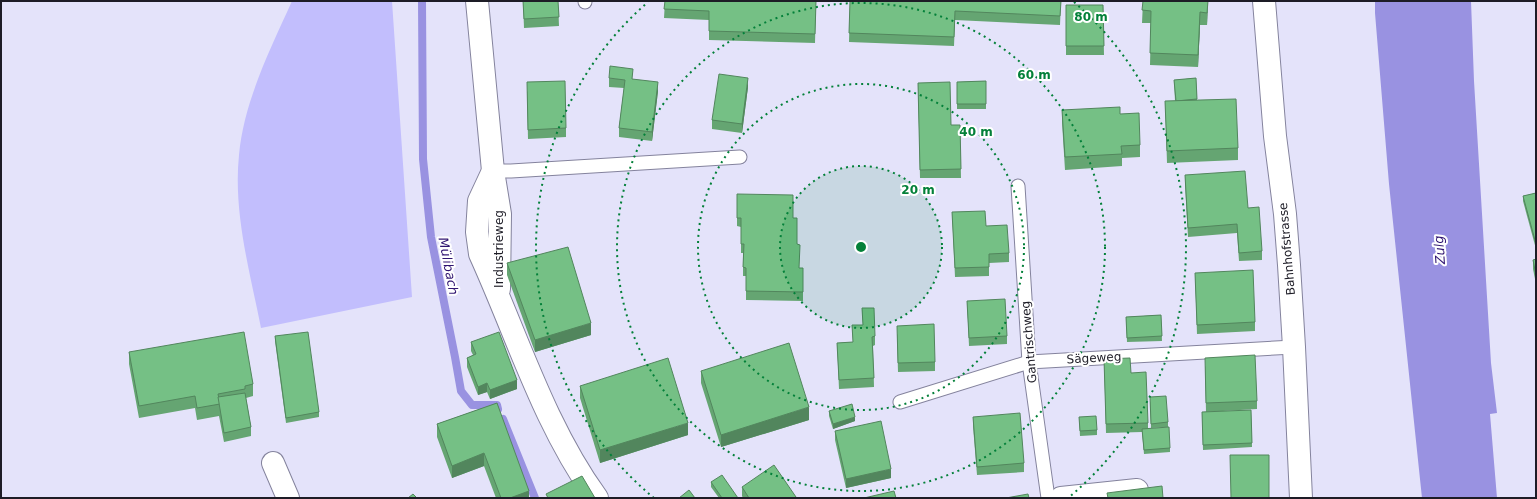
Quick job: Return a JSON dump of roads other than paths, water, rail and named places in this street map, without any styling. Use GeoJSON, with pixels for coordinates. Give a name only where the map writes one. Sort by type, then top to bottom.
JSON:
{"type":"FeatureCollection","features":[{"type":"Feature","properties":{"kind":"street","name":"Industrieweg"},"geometry":{"type":"LineString","coordinates":[[477,1],[493,171],[500,214],[499,297],[552,422],[570,456],[597,498]]}},
{"type":"Feature","properties":{"kind":"street","name":"Bahnhofstrasse"},"geometry":{"type":"LineString","coordinates":[[1264,1],[1275,136],[1285,214],[1294,347],[1301,498]]}},
{"type":"Feature","properties":{"kind":"street"},"geometry":{"type":"LineString","coordinates":[[273,463],[288,498]]}},
{"type":"Feature","properties":{"kind":"street"},"geometry":{"type":"LineString","coordinates":[[1061,498],[1138,490]]}},
{"type":"Feature","properties":{"kind":"lane"},"geometry":{"type":"LineString","coordinates":[[493,171],[510,172],[740,157]]}},
{"type":"Feature","properties":{"kind":"lane","name":"Gantrischweg"},"geometry":{"type":"LineString","coordinates":[[1018,186],[1029,362],[1048,498]]}},
{"type":"Feature","properties":{"kind":"lane","name":"Sägeweg"},"geometry":{"type":"LineString","coordinates":[[900,402],[1029,362],[1294,347]]}},
{"type":"Feature","properties":{"kind":"water","name":"Zulg"},"geometry":{"type":"Polygon","coordinates":[[[1375,1],[1471,1],[1474,81],[1491,363],[1497,413],[1490,414],[1497,498],[1422,498],[1389,184],[1375,1]]]}},
{"type":"Feature","properties":{"kind":"waterway","name":"Mülibach"},"geometry":{"type":"LineString","coordinates":[[422,1],[423,159],[431,237],[461,391],[472,405],[497,405],[498,409]]}},
{"type":"Feature","properties":{"kind":"waterway","name":"Mülibach"},"geometry":{"type":"LineString","coordinates":[[503,419],[535,498]]}}]}
